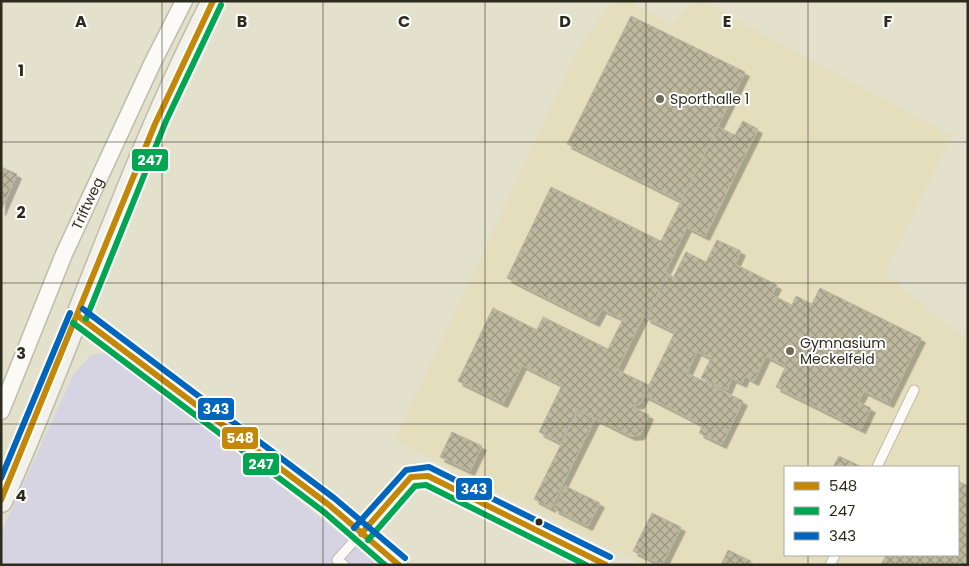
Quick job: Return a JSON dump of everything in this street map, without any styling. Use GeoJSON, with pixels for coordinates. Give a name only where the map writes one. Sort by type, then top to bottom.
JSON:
{"type":"FeatureCollection","features":[{"type":"Feature","properties":{"kind":"main road"},"geometry":{"type":"LineString","coordinates":[[1,501],[78,316],[135,170],[213,1]]}},
{"type":"Feature","properties":{"kind":"street","name":"Triftweg"},"geometry":{"type":"LineString","coordinates":[[1,411],[64,254],[152,64],[184,1]]}},
{"type":"Feature","properties":{"kind":"street"},"geometry":{"type":"LineString","coordinates":[[78,316],[329,505],[360,534],[399,565]]}},
{"type":"Feature","properties":{"kind":"lane"},"geometry":{"type":"LineString","coordinates":[[877,466],[914,390]]}},
{"type":"Feature","properties":{"kind":"lane"},"geometry":{"type":"LineString","coordinates":[[344,565],[337,560],[412,478],[428,476],[606,565]]}},
{"type":"Feature","properties":{"kind":"shaded area"},"geometry":{"type":"Polygon","coordinates":[[[613,1],[629,1],[672,25],[694,1],[702,1],[952,136],[884,273],[968,341],[968,565],[645,565],[395,440],[579,48],[613,1]]]}},
{"type":"Feature","properties":{"kind":"shaded area"},"geometry":{"type":"Polygon","coordinates":[[[111,352],[119,356],[379,565],[1,565],[1,533],[73,375],[91,355],[111,352]]]}},
{"type":"Feature","properties":{"kind":"building","name":"Sporthalle 1"},"geometry":{"type":"Polygon","coordinates":[[[631,16],[745,72],[681,201],[567,144],[631,16]]]}},
{"type":"Feature","properties":{"kind":"building"},"geometry":{"type":"Polygon","coordinates":[[[743,121],[758,129],[705,236],[687,227],[665,272],[674,277],[667,275],[647,316],[644,315],[617,370],[649,385],[640,404],[633,407],[649,415],[640,435],[631,436],[578,410],[561,443],[539,432],[562,385],[522,365],[503,403],[458,381],[493,308],[537,330],[543,317],[608,349],[623,319],[602,309],[595,322],[507,278],[551,187],[661,241],[718,127],[735,135],[743,121]]]}},
{"type":"Feature","properties":{"kind":"building"},"geometry":{"type":"Polygon","coordinates":[[[1,167],[17,174],[1,211],[1,167]]]}},
{"type":"Feature","properties":{"kind":"building"},"geometry":{"type":"Polygon","coordinates":[[[717,240],[741,251],[735,264],[777,285],[772,295],[792,305],[796,296],[812,304],[820,288],[921,338],[889,403],[864,391],[858,402],[871,408],[861,429],[776,387],[786,366],[766,356],[754,381],[745,376],[742,383],[732,378],[727,390],[701,378],[711,358],[697,351],[687,373],[743,401],[722,444],[699,433],[703,425],[644,395],[675,332],[646,318],[667,275],[673,278],[686,252],[706,262],[717,240]]]}},
{"type":"Feature","properties":{"kind":"building"},"geometry":{"type":"Polygon","coordinates":[[[578,410],[595,419],[551,508],[534,499],[578,410]]]}},
{"type":"Feature","properties":{"kind":"building"},"geometry":{"type":"Polygon","coordinates":[[[452,432],[482,446],[470,471],[440,457],[452,432]]]}},
{"type":"Feature","properties":{"kind":"building"},"geometry":{"type":"Polygon","coordinates":[[[839,456],[860,466],[834,466],[839,456]]]}},
{"type":"Feature","properties":{"kind":"building"},"geometry":{"type":"Polygon","coordinates":[[[959,482],[968,486],[968,565],[881,565],[886,556],[959,556],[959,482]]]}},
{"type":"Feature","properties":{"kind":"building"},"geometry":{"type":"Polygon","coordinates":[[[565,486],[600,503],[588,526],[554,509],[565,486]]]}},
{"type":"Feature","properties":{"kind":"building"},"geometry":{"type":"Polygon","coordinates":[[[652,513],[681,527],[662,565],[633,551],[652,513]]]}},
{"type":"Feature","properties":{"kind":"building"},"geometry":{"type":"Polygon","coordinates":[[[728,550],[751,561],[749,565],[721,565],[728,550]]]}},
{"type":"Feature","properties":{"kind":"transit line","name":"548"},"geometry":{"type":"LineString","coordinates":[[1,500],[155,124],[213,1]]}},
{"type":"Feature","properties":{"kind":"transit line","name":"247"},"geometry":{"type":"LineString","coordinates":[[86,319],[166,121],[221,5]]}},
{"type":"Feature","properties":{"kind":"transit line","name":"343"},"geometry":{"type":"LineString","coordinates":[[83,309],[334,498],[405,558]]}},
{"type":"Feature","properties":{"kind":"transit line","name":"343"},"geometry":{"type":"LineString","coordinates":[[1,478],[70,313]]}},
{"type":"Feature","properties":{"kind":"transit line","name":"548"},"geometry":{"type":"LineString","coordinates":[[78,316],[329,505],[399,565]]}},
{"type":"Feature","properties":{"kind":"transit line","name":"247"},"geometry":{"type":"LineString","coordinates":[[73,323],[324,512],[385,565]]}},
{"type":"Feature","properties":{"kind":"transit line","name":"343"},"geometry":{"type":"LineString","coordinates":[[354,528],[406,470],[429,467],[610,557]]}},
{"type":"Feature","properties":{"kind":"transit line","name":"548"},"geometry":{"type":"LineString","coordinates":[[361,534],[411,477],[428,476],[606,565]]}},
{"type":"Feature","properties":{"kind":"transit line","name":"247"},"geometry":{"type":"LineString","coordinates":[[368,540],[415,486],[426,485],[586,565]]}},
{"type":"Feature","properties":{"kind":"place","name":"Sporthalle 1"},"geometry":{"type":"Point","coordinates":[660,99]}},
{"type":"Feature","properties":{"kind":"place","name":"Gymnasium Meckelfeld"},"geometry":{"type":"Point","coordinates":[790,351]}}]}
